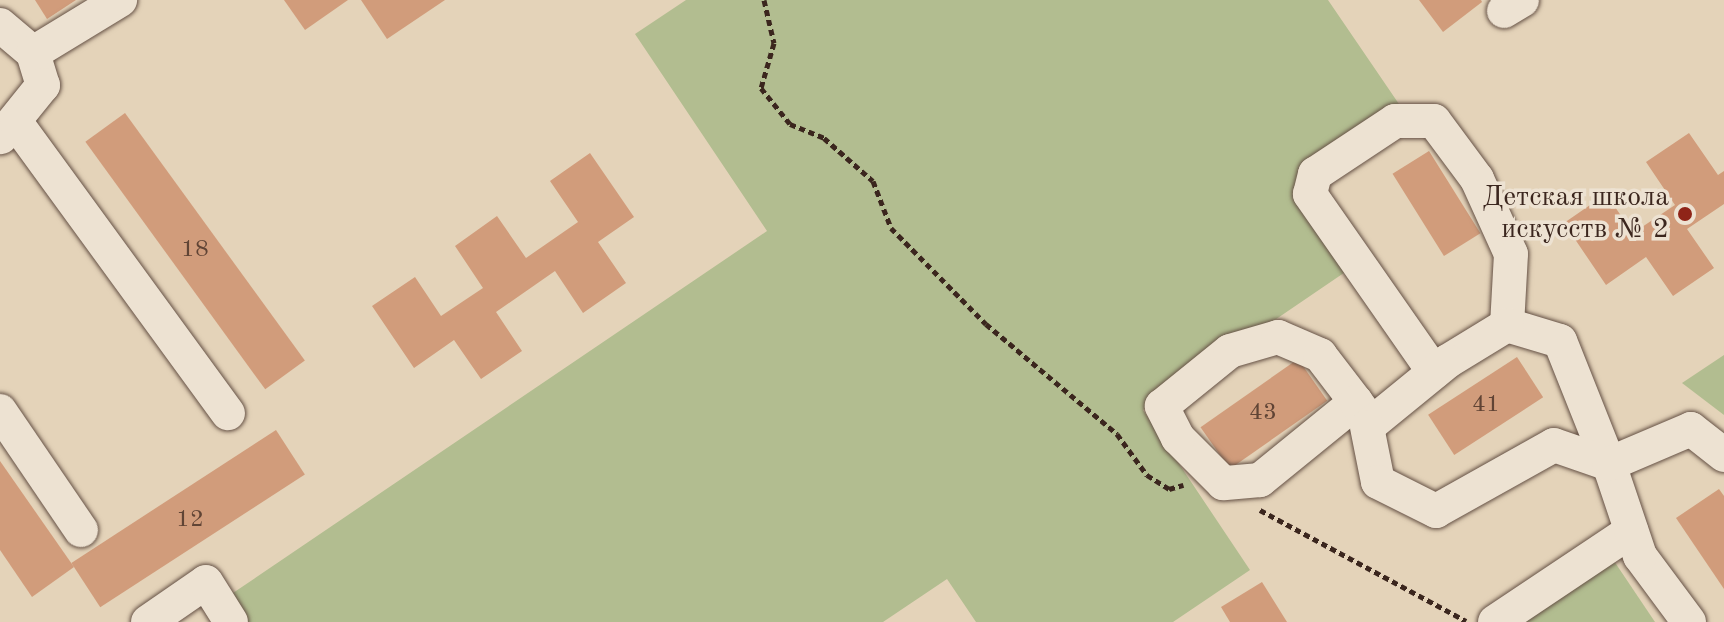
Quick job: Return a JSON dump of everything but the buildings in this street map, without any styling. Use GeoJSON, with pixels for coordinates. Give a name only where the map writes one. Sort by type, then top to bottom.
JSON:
{"type":"FeatureCollection","features":[{"type":"Feature","properties":{"kind":"lane"},"geometry":{"type":"LineString","coordinates":[[33,53],[120,0]]}},
{"type":"Feature","properties":{"kind":"lane"},"geometry":{"type":"LineString","coordinates":[[0,25],[33,53],[43,85],[8,131],[228,413]]}},
{"type":"Feature","properties":{"kind":"lane"},"geometry":{"type":"LineString","coordinates":[[1434,372],[1310,194],[1315,174],[1395,121],[1434,121],[1477,179],[1511,254],[1507,325]]}},
{"type":"Feature","properties":{"kind":"lane"},"geometry":{"type":"LineString","coordinates":[[1689,622],[1640,556],[1609,464],[1560,341],[1507,325],[1364,413],[1260,480],[1223,483],[1178,438],[1162,406],[1230,351],[1278,337],[1320,355],[1364,413],[1378,482],[1436,511],[1554,445],[1609,464],[1691,429],[1724,455]]}},
{"type":"Feature","properties":{"kind":"lane"},"geometry":{"type":"LineString","coordinates":[[0,411],[81,530]]}},
{"type":"Feature","properties":{"kind":"lane"},"geometry":{"type":"LineString","coordinates":[[1495,622],[1631,531]]}},
{"type":"Feature","properties":{"kind":"lane"},"geometry":{"type":"LineString","coordinates":[[148,622],[206,582],[231,622]]}},
{"type":"Feature","properties":{"kind":"path"},"geometry":{"type":"LineString","coordinates":[[764,0],[774,43],[761,88],[790,124],[824,138],[873,181],[891,228],[986,324],[1117,434],[1147,475],[1169,489],[1195,482]]}},
{"type":"Feature","properties":{"kind":"path"},"geometry":{"type":"LineString","coordinates":[[1244,502],[1467,622]]}},
{"type":"Feature","properties":{"kind":"green space"},"geometry":{"type":"Polygon","coordinates":[[[686,0],[1328,0],[1401,107],[1298,176],[1357,264],[1143,410],[1250,570],[1173,622],[976,622],[947,579],[883,622],[248,622],[230,595],[767,231],[635,34],[686,0]]]}},
{"type":"Feature","properties":{"kind":"green space"},"geometry":{"type":"Polygon","coordinates":[[[1724,355],[1724,415],[1682,383],[1724,355]]]}},
{"type":"Feature","properties":{"kind":"green space"},"geometry":{"type":"Polygon","coordinates":[[[1614,561],[1655,622],[1523,622],[1614,561]]]}},
{"type":"Feature","properties":{"kind":"place","name":"Детская школа искусств № 2"},"geometry":{"type":"Point","coordinates":[1685,214]}}]}
